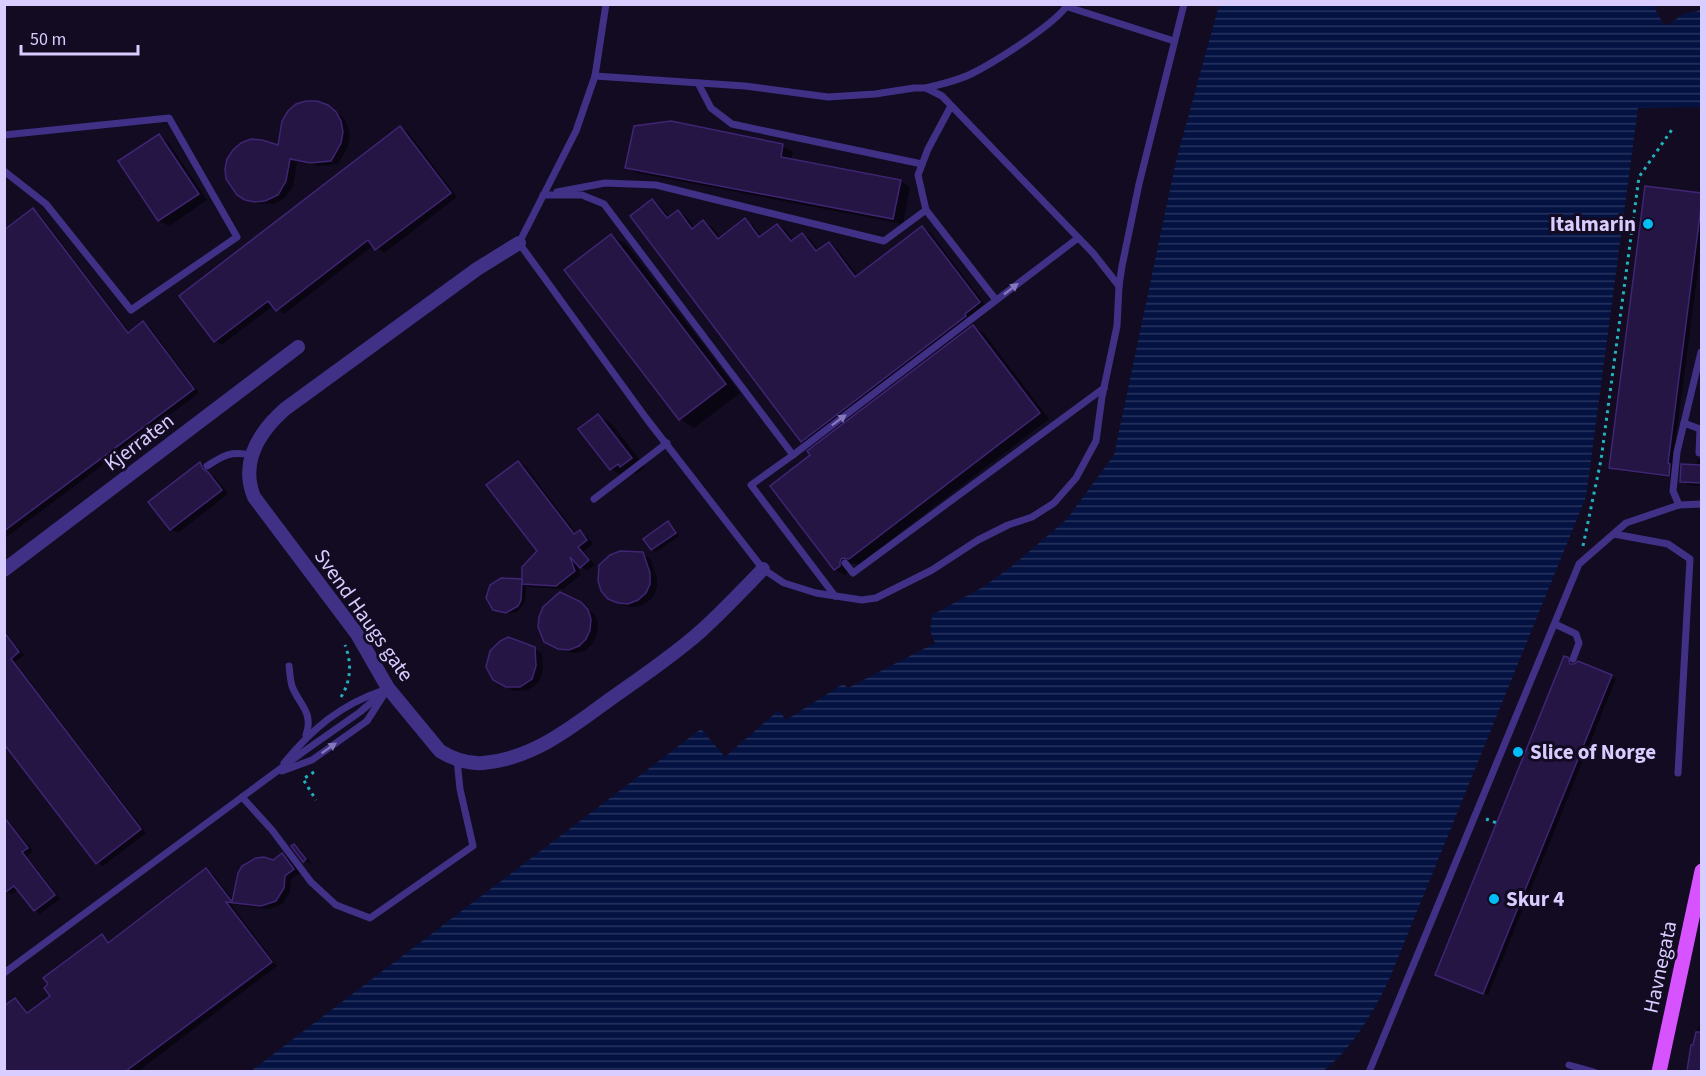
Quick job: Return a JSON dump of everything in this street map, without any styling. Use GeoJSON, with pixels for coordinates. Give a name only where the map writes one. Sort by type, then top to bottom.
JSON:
{"type":"FeatureCollection","features":[{"type":"Feature","properties":{"kind":"main road","name":"Havnegata"},"geometry":{"type":"LineString","coordinates":[[1659,1071],[1701,871]]}},
{"type":"Feature","properties":{"kind":"street","name":"Svend Haugs gate"},"geometry":{"type":"LineString","coordinates":[[519,243],[477,269],[285,409],[262,434],[251,455],[248,476],[254,497],[357,634],[388,688],[440,751],[457,759],[482,763],[501,760],[550,741],[632,684],[700,632],[763,569]]}},
{"type":"Feature","properties":{"kind":"street","name":"Kjerraten"},"geometry":{"type":"LineString","coordinates":[[4,570],[298,347]]}},
{"type":"Feature","properties":{"kind":"lane"},"geometry":{"type":"LineString","coordinates":[[606,4],[595,76],[576,131],[519,243],[763,569],[784,583],[816,593],[862,600],[876,598],[932,570],[978,540],[1008,525],[1032,517],[1054,503],[1076,478],[1096,441],[1117,326],[1119,286],[1139,184],[1184,4]]}},
{"type":"Feature","properties":{"kind":"lane"},"geometry":{"type":"LineString","coordinates":[[595,76],[745,86],[828,97],[875,94],[914,87],[926,88],[970,75],[1043,28],[1068,5],[1174,42]]}},
{"type":"Feature","properties":{"kind":"lane"},"geometry":{"type":"LineString","coordinates":[[698,83],[711,108],[732,124],[922,164]]}},
{"type":"Feature","properties":{"kind":"lane"},"geometry":{"type":"LineString","coordinates":[[926,88],[942,96],[1093,252],[1119,286]]}},
{"type":"Feature","properties":{"kind":"lane"},"geometry":{"type":"LineString","coordinates":[[951,106],[918,175],[926,210],[996,300]]}},
{"type":"Feature","properties":{"kind":"lane"},"geometry":{"type":"LineString","coordinates":[[4,135],[169,118],[237,237],[131,310],[46,204],[4,171]]}},
{"type":"Feature","properties":{"kind":"lane"},"geometry":{"type":"LineString","coordinates":[[543,195],[605,183],[656,185],[884,241],[926,210]]}},
{"type":"Feature","properties":{"kind":"lane"},"geometry":{"type":"LineString","coordinates":[[543,195],[582,195],[604,204],[793,455]]}},
{"type":"Feature","properties":{"kind":"lane"},"geometry":{"type":"LineString","coordinates":[[836,596],[751,485],[1078,238]]}},
{"type":"Feature","properties":{"kind":"lane"},"geometry":{"type":"LineString","coordinates":[[1679,505],[1673,491],[1677,452],[1701,352]]}},
{"type":"Feature","properties":{"kind":"lane"},"geometry":{"type":"LineString","coordinates":[[845,563],[853,573],[1104,388]]}},
{"type":"Feature","properties":{"kind":"lane"},"geometry":{"type":"LineString","coordinates":[[1684,423],[1700,429],[1699,453]]}},
{"type":"Feature","properties":{"kind":"lane"},"geometry":{"type":"LineString","coordinates":[[594,499],[667,443]]}},
{"type":"Feature","properties":{"kind":"lane"},"geometry":{"type":"LineString","coordinates":[[207,466],[224,455],[236,452],[251,455]]}},
{"type":"Feature","properties":{"kind":"lane"},"geometry":{"type":"LineString","coordinates":[[1369,1071],[1579,564],[1626,523],[1679,505],[1701,504]]}},
{"type":"Feature","properties":{"kind":"lane"},"geometry":{"type":"LineString","coordinates":[[1614,534],[1668,544],[1690,559],[1678,773]]}},
{"type":"Feature","properties":{"kind":"lane"},"geometry":{"type":"LineString","coordinates":[[1555,624],[1576,634],[1579,643],[1573,659]]}},
{"type":"Feature","properties":{"kind":"lane"},"geometry":{"type":"LineString","coordinates":[[290,666],[293,688],[307,712],[308,729],[303,752]]}},
{"type":"Feature","properties":{"kind":"lane"},"geometry":{"type":"LineString","coordinates":[[276,772],[305,737],[351,702],[388,688]]}},
{"type":"Feature","properties":{"kind":"lane"},"geometry":{"type":"LineString","coordinates":[[4,973],[360,712],[388,688]]}},
{"type":"Feature","properties":{"kind":"lane"},"geometry":{"type":"LineString","coordinates":[[276,772],[312,760],[367,721],[388,688]]}},
{"type":"Feature","properties":{"kind":"lane"},"geometry":{"type":"LineString","coordinates":[[242,797],[272,830],[311,882],[336,905],[370,918],[474,846],[460,789],[457,759]]}},
{"type":"Feature","properties":{"kind":"lane"},"geometry":{"type":"LineString","coordinates":[[1569,1065],[1594,1071]]}},
{"type":"Feature","properties":{"kind":"path"},"geometry":{"type":"LineString","coordinates":[[1579,564],[1601,460],[1639,177],[1673,128]]}},
{"type":"Feature","properties":{"kind":"shaded area"},"geometry":{"type":"Polygon","coordinates":[[[1655,4],[1655,9],[1664,25],[1679,16],[1701,9],[1701,107],[1638,108],[1586,497],[1389,980],[1369,1018],[1343,1052],[1322,1072],[251,1071],[701,729],[725,757],[779,710],[786,720],[843,684],[848,688],[935,643],[930,631],[932,615],[983,587],[1011,567],[1067,519],[1114,455],[1176,161],[1219,5],[1655,4]]]}},
{"type":"Feature","properties":{"kind":"building"},"geometry":{"type":"Polygon","coordinates":[[[317,101],[328,105],[341,121],[343,132],[341,143],[331,161],[310,163],[290,159],[286,181],[278,195],[265,201],[255,202],[237,195],[226,179],[225,169],[227,159],[233,150],[241,143],[251,139],[278,145],[282,121],[288,111],[296,104],[317,101]]]}},
{"type":"Feature","properties":{"kind":"building"},"geometry":{"type":"Polygon","coordinates":[[[671,121],[783,144],[781,157],[901,180],[893,219],[625,168],[634,126],[671,121]]]}},
{"type":"Feature","properties":{"kind":"building"},"geometry":{"type":"Polygon","coordinates":[[[400,126],[451,193],[375,250],[368,240],[276,311],[268,301],[214,342],[179,296],[400,126]]]}},
{"type":"Feature","properties":{"kind":"building"},"geometry":{"type":"Polygon","coordinates":[[[159,134],[199,194],[158,221],[118,161],[159,134]]]}},
{"type":"Feature","properties":{"kind":"building"},"geometry":{"type":"Polygon","coordinates":[[[1645,186],[1701,193],[1668,463],[1670,464],[1669,476],[1609,468],[1645,186]]]}},
{"type":"Feature","properties":{"kind":"building"},"geometry":{"type":"Polygon","coordinates":[[[652,199],[667,218],[678,210],[692,229],[703,220],[718,239],[745,218],[759,237],[777,224],[791,241],[802,233],[816,251],[829,242],[855,277],[922,226],[980,302],[965,314],[966,316],[801,442],[630,216],[652,199]]]}},
{"type":"Feature","properties":{"kind":"building"},"geometry":{"type":"Polygon","coordinates":[[[33,208],[128,333],[143,321],[194,389],[4,531],[4,230],[33,208]]]}},
{"type":"Feature","properties":{"kind":"building"},"geometry":{"type":"Polygon","coordinates":[[[611,234],[726,384],[679,420],[564,270],[611,234]]]}},
{"type":"Feature","properties":{"kind":"building"},"geometry":{"type":"Polygon","coordinates":[[[973,325],[1040,413],[849,559],[842,558],[840,566],[834,570],[770,486],[810,455],[807,451],[973,325]]]}},
{"type":"Feature","properties":{"kind":"building"},"geometry":{"type":"Polygon","coordinates":[[[598,414],[632,458],[620,467],[618,464],[610,470],[578,429],[598,414]]]}},
{"type":"Feature","properties":{"kind":"building"},"geometry":{"type":"Polygon","coordinates":[[[518,461],[574,534],[580,530],[587,540],[578,547],[589,560],[580,568],[570,557],[575,571],[556,586],[522,584],[522,567],[537,551],[486,485],[518,461]]]}},
{"type":"Feature","properties":{"kind":"building"},"geometry":{"type":"Polygon","coordinates":[[[200,462],[203,469],[222,490],[170,530],[148,502],[200,462]]]}},
{"type":"Feature","properties":{"kind":"building"},"geometry":{"type":"Polygon","coordinates":[[[1681,464],[1701,465],[1701,483],[1680,482],[1681,464]]]}},
{"type":"Feature","properties":{"kind":"building"},"geometry":{"type":"Polygon","coordinates":[[[668,521],[676,533],[651,550],[643,539],[668,521]]]}},
{"type":"Feature","properties":{"kind":"building"},"geometry":{"type":"Polygon","coordinates":[[[620,551],[643,552],[650,573],[650,584],[646,593],[638,600],[628,604],[608,599],[601,591],[598,581],[599,565],[610,555],[620,551]]]}},
{"type":"Feature","properties":{"kind":"building"},"geometry":{"type":"Polygon","coordinates":[[[501,578],[522,579],[521,600],[518,606],[506,613],[493,610],[486,598],[490,585],[501,578]]]}},
{"type":"Feature","properties":{"kind":"building"},"geometry":{"type":"Polygon","coordinates":[[[560,592],[581,602],[588,610],[591,619],[586,639],[579,646],[569,650],[558,649],[544,642],[538,627],[543,607],[560,592]]]}},
{"type":"Feature","properties":{"kind":"building"},"geometry":{"type":"Polygon","coordinates":[[[4,632],[19,652],[11,659],[141,829],[96,864],[4,744],[4,632]]]}},
{"type":"Feature","properties":{"kind":"building"},"geometry":{"type":"Polygon","coordinates":[[[508,637],[535,647],[536,666],[532,679],[520,687],[506,687],[493,680],[486,667],[490,651],[508,637]]]}},
{"type":"Feature","properties":{"kind":"building","name":"Skur 4"},"geometry":{"type":"Polygon","coordinates":[[[1564,656],[1568,657],[1570,664],[1578,661],[1612,675],[1483,994],[1435,975],[1564,656]]]}},
{"type":"Feature","properties":{"kind":"building"},"geometry":{"type":"Polygon","coordinates":[[[4,817],[28,848],[22,852],[55,895],[34,911],[14,886],[4,893],[4,817]]]}},
{"type":"Feature","properties":{"kind":"building"},"geometry":{"type":"Polygon","coordinates":[[[294,844],[306,859],[303,862],[291,846],[294,844]]]}},
{"type":"Feature","properties":{"kind":"building"},"geometry":{"type":"Polygon","coordinates":[[[282,853],[294,869],[285,876],[284,888],[276,901],[261,906],[226,902],[272,962],[126,1071],[4,1071],[4,1006],[15,998],[27,1013],[50,996],[44,988],[48,984],[43,978],[102,934],[108,943],[206,868],[232,902],[238,873],[242,866],[256,858],[264,857],[273,860],[282,853]]]}},
{"type":"Feature","properties":{"kind":"building"},"geometry":{"type":"Polygon","coordinates":[[[1696,1032],[1701,1032],[1701,1071],[1687,1071],[1691,1045],[1693,1045],[1696,1032]]]}},
{"type":"Feature","properties":{"kind":"place","name":"Italmarin"},"geometry":{"type":"Point","coordinates":[1648,224]}},
{"type":"Feature","properties":{"kind":"place","name":"Slice of Norge"},"geometry":{"type":"Point","coordinates":[1518,752]}},
{"type":"Feature","properties":{"kind":"place","name":"Skur 4"},"geometry":{"type":"Point","coordinates":[1494,899]}}]}
